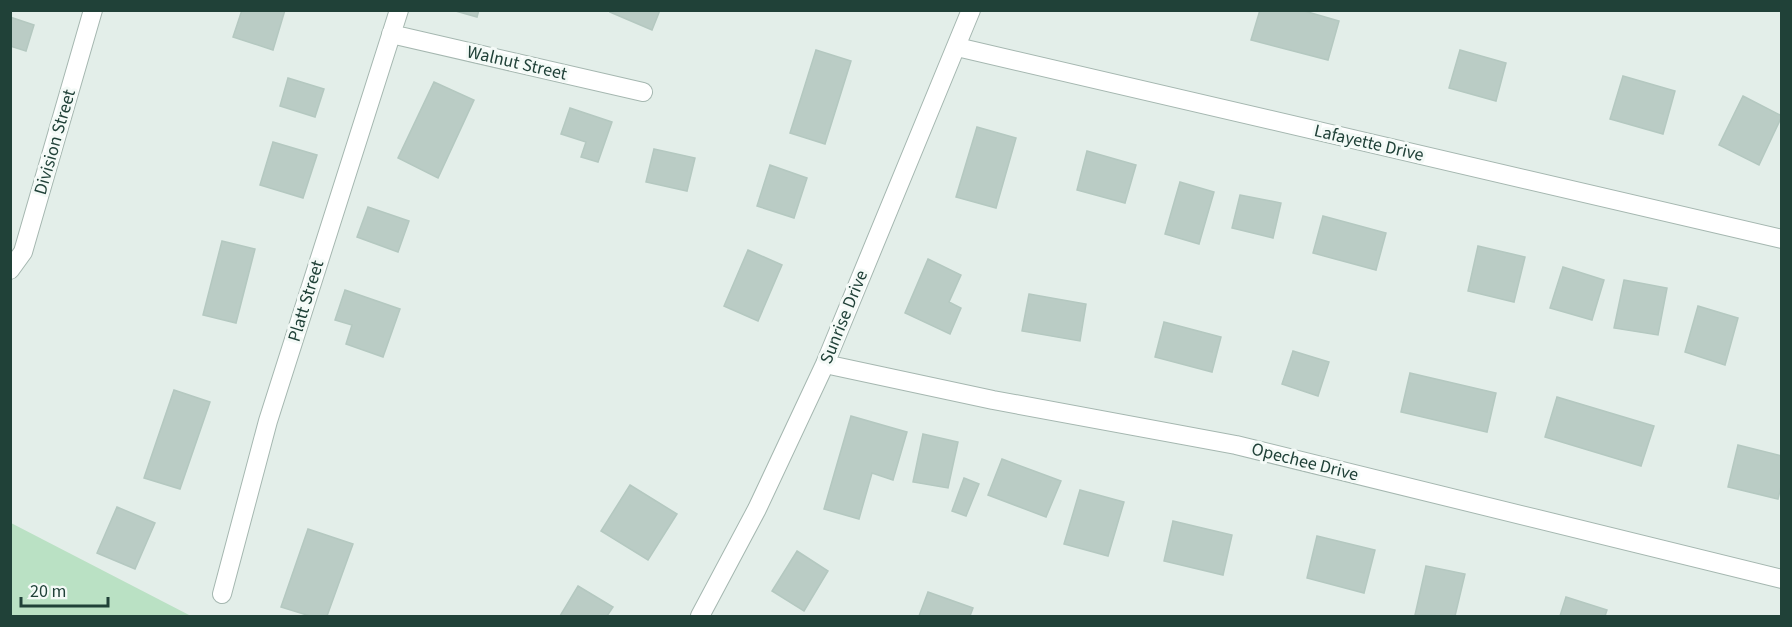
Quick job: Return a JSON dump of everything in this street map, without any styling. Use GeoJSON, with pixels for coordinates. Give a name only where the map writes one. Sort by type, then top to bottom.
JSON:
{"type":"FeatureCollection","features":[{"type":"Feature","properties":{"kind":"street","name":"Division Street"},"geometry":{"type":"LineString","coordinates":[[10,270],[23,252],[93,10]]}},
{"type":"Feature","properties":{"kind":"street","name":"Platt Street"},"geometry":{"type":"LineString","coordinates":[[222,594],[268,421],[399,10]]}},
{"type":"Feature","properties":{"kind":"street","name":"Sunrise Drive"},"geometry":{"type":"LineString","coordinates":[[700,616],[757,509],[825,363],[971,10]]}},
{"type":"Feature","properties":{"kind":"street","name":"Walnut Street"},"geometry":{"type":"LineString","coordinates":[[391,34],[643,92]]}},
{"type":"Feature","properties":{"kind":"street","name":"Lafayette Drive"},"geometry":{"type":"LineString","coordinates":[[957,47],[1782,239]]}},
{"type":"Feature","properties":{"kind":"street","name":"Opechee Drive"},"geometry":{"type":"LineString","coordinates":[[825,363],[993,400],[1236,445],[1782,579]]}},
{"type":"Feature","properties":{"kind":"green space"},"geometry":{"type":"Polygon","coordinates":[[[11,523],[191,616],[11,616],[11,523]]]}},
{"type":"Feature","properties":{"kind":"building"},"geometry":{"type":"Polygon","coordinates":[[[242,10],[285,10],[273,50],[233,37],[242,10]]]}},
{"type":"Feature","properties":{"kind":"building"},"geometry":{"type":"Polygon","coordinates":[[[452,10],[479,10],[477,17],[452,10]]]}},
{"type":"Feature","properties":{"kind":"building"},"geometry":{"type":"Polygon","coordinates":[[[611,10],[660,10],[652,30],[610,12],[611,10]]]}},
{"type":"Feature","properties":{"kind":"building"},"geometry":{"type":"Polygon","coordinates":[[[1260,10],[1301,10],[1339,21],[1328,60],[1251,40],[1260,10]]]}},
{"type":"Feature","properties":{"kind":"building"},"geometry":{"type":"Polygon","coordinates":[[[10,17],[34,25],[26,51],[10,46],[10,17]]]}},
{"type":"Feature","properties":{"kind":"building"},"geometry":{"type":"Polygon","coordinates":[[[816,50],[851,61],[825,144],[790,133],[816,50]]]}},
{"type":"Feature","properties":{"kind":"building"},"geometry":{"type":"Polygon","coordinates":[[[1460,50],[1506,63],[1496,101],[1449,88],[1460,50]]]}},
{"type":"Feature","properties":{"kind":"building"},"geometry":{"type":"Polygon","coordinates":[[[1623,76],[1675,91],[1663,134],[1610,119],[1623,76]]]}},
{"type":"Feature","properties":{"kind":"building"},"geometry":{"type":"Polygon","coordinates":[[[288,78],[324,89],[315,117],[280,106],[288,78]]]}},
{"type":"Feature","properties":{"kind":"building"},"geometry":{"type":"Polygon","coordinates":[[[434,82],[474,100],[438,178],[398,158],[434,82]]]}},
{"type":"Feature","properties":{"kind":"building"},"geometry":{"type":"Polygon","coordinates":[[[1743,96],[1782,116],[1759,165],[1719,145],[1743,96]]]}},
{"type":"Feature","properties":{"kind":"building"},"geometry":{"type":"Polygon","coordinates":[[[570,108],[612,122],[598,162],[581,157],[586,142],[561,134],[570,108]]]}},
{"type":"Feature","properties":{"kind":"building"},"geometry":{"type":"Polygon","coordinates":[[[977,127],[1016,138],[996,208],[956,197],[977,127]]]}},
{"type":"Feature","properties":{"kind":"building"},"geometry":{"type":"Polygon","coordinates":[[[273,142],[317,155],[303,198],[260,185],[273,142]]]}},
{"type":"Feature","properties":{"kind":"building"},"geometry":{"type":"Polygon","coordinates":[[[654,149],[695,158],[687,191],[646,182],[654,149]]]}},
{"type":"Feature","properties":{"kind":"building"},"geometry":{"type":"Polygon","coordinates":[[[1087,151],[1136,165],[1125,203],[1077,190],[1087,151]]]}},
{"type":"Feature","properties":{"kind":"building"},"geometry":{"type":"Polygon","coordinates":[[[770,165],[807,178],[794,218],[757,206],[770,165]]]}},
{"type":"Feature","properties":{"kind":"building"},"geometry":{"type":"Polygon","coordinates":[[[1180,182],[1214,192],[1199,244],[1165,234],[1180,182]]]}},
{"type":"Feature","properties":{"kind":"building"},"geometry":{"type":"Polygon","coordinates":[[[1240,195],[1281,203],[1273,238],[1232,228],[1240,195]]]}},
{"type":"Feature","properties":{"kind":"building"},"geometry":{"type":"Polygon","coordinates":[[[368,207],[409,221],[398,252],[357,237],[368,207]]]}},
{"type":"Feature","properties":{"kind":"building"},"geometry":{"type":"Polygon","coordinates":[[[1323,216],[1386,233],[1376,270],[1313,253],[1323,216]]]}},
{"type":"Feature","properties":{"kind":"building"},"geometry":{"type":"Polygon","coordinates":[[[222,241],[255,249],[236,323],[203,315],[222,241]]]}},
{"type":"Feature","properties":{"kind":"building"},"geometry":{"type":"Polygon","coordinates":[[[1478,246],[1525,257],[1514,302],[1468,291],[1478,246]]]}},
{"type":"Feature","properties":{"kind":"building"},"geometry":{"type":"Polygon","coordinates":[[[748,250],[782,265],[758,321],[724,306],[748,250]]]}},
{"type":"Feature","properties":{"kind":"building"},"geometry":{"type":"Polygon","coordinates":[[[928,259],[961,275],[949,302],[961,308],[950,334],[905,313],[928,259]]]}},
{"type":"Feature","properties":{"kind":"building"},"geometry":{"type":"Polygon","coordinates":[[[1563,267],[1604,280],[1592,320],[1550,308],[1563,267]]]}},
{"type":"Feature","properties":{"kind":"building"},"geometry":{"type":"Polygon","coordinates":[[[1624,280],[1667,288],[1658,335],[1614,328],[1624,280]]]}},
{"type":"Feature","properties":{"kind":"building"},"geometry":{"type":"Polygon","coordinates":[[[345,290],[400,309],[383,357],[346,344],[352,325],[335,320],[345,290]]]}},
{"type":"Feature","properties":{"kind":"building"},"geometry":{"type":"Polygon","coordinates":[[[1029,294],[1086,304],[1080,341],[1022,331],[1029,294]]]}},
{"type":"Feature","properties":{"kind":"building"},"geometry":{"type":"Polygon","coordinates":[[[1698,306],[1738,318],[1725,365],[1685,352],[1698,306]]]}},
{"type":"Feature","properties":{"kind":"building"},"geometry":{"type":"Polygon","coordinates":[[[1164,322],[1221,337],[1212,372],[1155,357],[1164,322]]]}},
{"type":"Feature","properties":{"kind":"building"},"geometry":{"type":"Polygon","coordinates":[[[1293,351],[1329,362],[1318,396],[1282,384],[1293,351]]]}},
{"type":"Feature","properties":{"kind":"building"},"geometry":{"type":"Polygon","coordinates":[[[1410,373],[1496,393],[1487,432],[1401,412],[1410,373]]]}},
{"type":"Feature","properties":{"kind":"building"},"geometry":{"type":"Polygon","coordinates":[[[174,390],[210,402],[180,489],[144,478],[174,390]]]}},
{"type":"Feature","properties":{"kind":"building"},"geometry":{"type":"Polygon","coordinates":[[[1557,397],[1654,426],[1641,466],[1545,437],[1557,397]]]}},
{"type":"Feature","properties":{"kind":"building"},"geometry":{"type":"Polygon","coordinates":[[[851,416],[907,432],[893,480],[872,473],[859,519],[824,509],[851,416]]]}},
{"type":"Feature","properties":{"kind":"building"},"geometry":{"type":"Polygon","coordinates":[[[923,434],[958,442],[948,488],[913,482],[923,434]]]}},
{"type":"Feature","properties":{"kind":"building"},"geometry":{"type":"Polygon","coordinates":[[[1738,445],[1782,456],[1782,482],[1778,499],[1728,487],[1738,445]]]}},
{"type":"Feature","properties":{"kind":"building"},"geometry":{"type":"Polygon","coordinates":[[[1002,459],[1061,481],[1046,517],[988,495],[1002,459]]]}},
{"type":"Feature","properties":{"kind":"building"},"geometry":{"type":"Polygon","coordinates":[[[964,478],[979,484],[966,516],[952,511],[964,478]]]}},
{"type":"Feature","properties":{"kind":"building"},"geometry":{"type":"Polygon","coordinates":[[[630,485],[677,514],[648,560],[601,531],[630,485]]]}},
{"type":"Feature","properties":{"kind":"building"},"geometry":{"type":"Polygon","coordinates":[[[1080,490],[1124,502],[1108,556],[1064,544],[1080,490]]]}},
{"type":"Feature","properties":{"kind":"building"},"geometry":{"type":"Polygon","coordinates":[[[117,507],[155,523],[135,569],[97,553],[117,507]]]}},
{"type":"Feature","properties":{"kind":"building"},"geometry":{"type":"Polygon","coordinates":[[[1173,521],[1232,535],[1223,575],[1164,561],[1173,521]]]}},
{"type":"Feature","properties":{"kind":"building"},"geometry":{"type":"Polygon","coordinates":[[[308,529],[353,544],[327,616],[310,616],[281,607],[308,529]]]}},
{"type":"Feature","properties":{"kind":"building"},"geometry":{"type":"Polygon","coordinates":[[[1317,536],[1375,550],[1364,593],[1307,578],[1317,536]]]}},
{"type":"Feature","properties":{"kind":"building"},"geometry":{"type":"Polygon","coordinates":[[[797,551],[828,571],[804,611],[772,591],[797,551]]]}},
{"type":"Feature","properties":{"kind":"building"},"geometry":{"type":"Polygon","coordinates":[[[1426,566],[1465,574],[1455,616],[1415,615],[1426,566]]]}},
{"type":"Feature","properties":{"kind":"building"},"geometry":{"type":"Polygon","coordinates":[[[578,586],[613,607],[607,616],[560,616],[578,586]]]}},
{"type":"Feature","properties":{"kind":"building"},"geometry":{"type":"Polygon","coordinates":[[[928,592],[973,608],[970,616],[919,616],[928,592]]]}},
{"type":"Feature","properties":{"kind":"building"},"geometry":{"type":"Polygon","coordinates":[[[1566,597],[1607,610],[1605,616],[1560,616],[1566,597]]]}}]}
